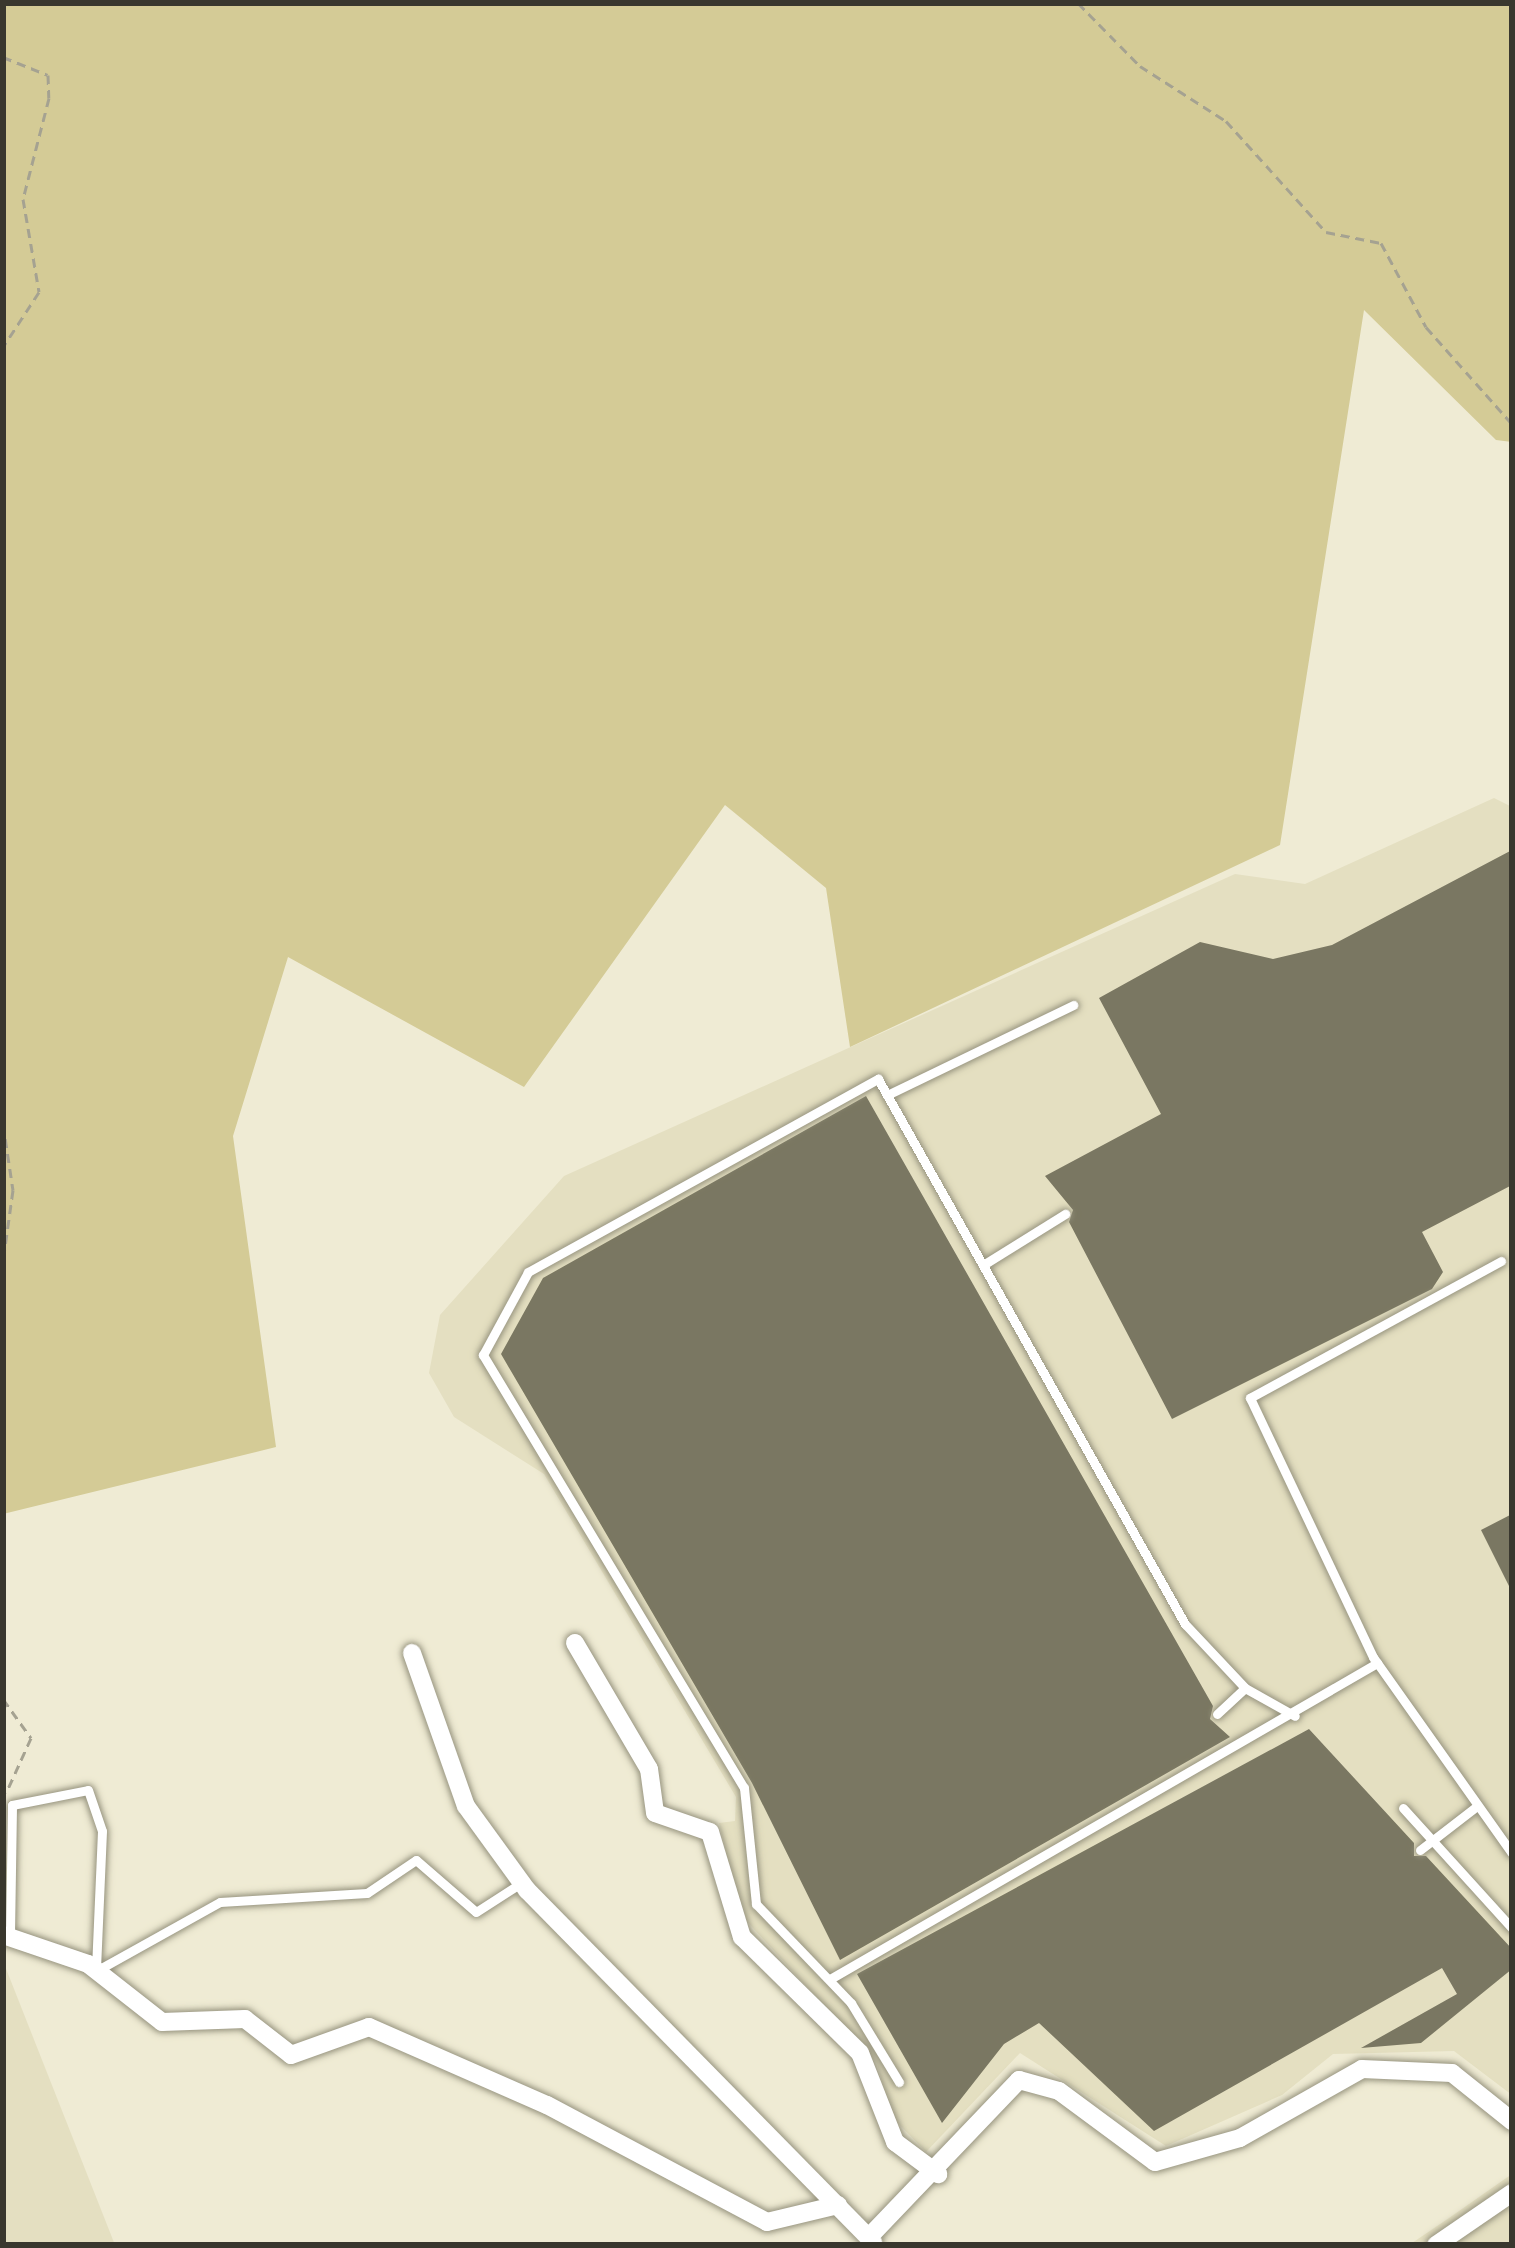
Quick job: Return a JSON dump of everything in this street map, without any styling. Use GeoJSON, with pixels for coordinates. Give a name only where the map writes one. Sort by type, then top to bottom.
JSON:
{"type":"FeatureCollection","features":[{"type":"Feature","properties":{"kind":"street"},"geometry":{"type":"LineString","coordinates":[[574,1642],[650,1769],[656,1813],[710,1832],[742,1936],[860,2053],[895,2142],[938,2174]]}},
{"type":"Feature","properties":{"kind":"street"},"geometry":{"type":"LineString","coordinates":[[412,1654],[466,1806],[521,1882],[873,2241],[1019,2080],[1059,2091],[1155,2162],[1240,2138],[1362,2069],[1452,2073],[1512,2121]]}},
{"type":"Feature","properties":{"kind":"street"},"geometry":{"type":"LineString","coordinates":[[7,1935],[96,1971],[162,2022],[245,2019],[291,2055],[369,2027],[548,2104],[767,2222],[838,2205]]}},
{"type":"Feature","properties":{"kind":"street"},"geometry":{"type":"LineString","coordinates":[[1436,2245],[1512,2193]]}},
{"type":"Feature","properties":{"kind":"lane"},"geometry":{"type":"LineString","coordinates":[[887,1095],[1073,1004]]}},
{"type":"Feature","properties":{"kind":"lane"},"geometry":{"type":"LineString","coordinates":[[899,2082],[830,1979],[756,1904],[744,1788],[483,1355],[528,1272],[878,1079],[1185,1624],[1245,1688],[1295,1716]]}},
{"type":"Feature","properties":{"kind":"lane"},"geometry":{"type":"LineString","coordinates":[[983,1265],[1065,1214]]}},
{"type":"Feature","properties":{"kind":"lane"},"geometry":{"type":"LineString","coordinates":[[1502,1261],[1250,1398],[1377,1664],[1512,1853]]}},
{"type":"Feature","properties":{"kind":"lane"},"geometry":{"type":"LineString","coordinates":[[830,1979],[1295,1716],[1377,1664]]}},
{"type":"Feature","properties":{"kind":"lane"},"geometry":{"type":"LineString","coordinates":[[1217,1714],[1245,1688]]}},
{"type":"Feature","properties":{"kind":"lane"},"geometry":{"type":"LineString","coordinates":[[7,1935],[11,1818],[20,1800],[96,1796],[96,1971],[220,1902],[367,1893],[416,1860],[476,1912],[521,1882]]}},
{"type":"Feature","properties":{"kind":"lane"},"geometry":{"type":"LineString","coordinates":[[1420,1850],[1477,1806]]}},
{"type":"Feature","properties":{"kind":"lane"},"geometry":{"type":"LineString","coordinates":[[1403,1808],[1512,1928]]}},
{"type":"Feature","properties":{"kind":"path"},"geometry":{"type":"LineString","coordinates":[[1027,3],[1057,3]]}},
{"type":"Feature","properties":{"kind":"path"},"geometry":{"type":"LineString","coordinates":[[1078,3],[1140,66],[1226,121],[1326,232],[1381,243],[1426,327],[1512,424]]}},
{"type":"Feature","properties":{"kind":"path"},"geometry":{"type":"LineString","coordinates":[[3,57],[48,75],[49,98],[23,199],[39,292],[3,347]]}},
{"type":"Feature","properties":{"kind":"path"},"geometry":{"type":"LineString","coordinates":[[3,1124],[13,1190],[3,1261]]}},
{"type":"Feature","properties":{"kind":"path"},"geometry":{"type":"LineString","coordinates":[[3,1699],[31,1738],[5,1797],[11,1818]]}},
{"type":"Feature","properties":{"kind":"shaded area"},"geometry":{"type":"Polygon","coordinates":[[[3,3],[1512,3],[1512,442],[1496,440],[1364,310],[1280,845],[850,1047],[826,888],[725,805],[524,1087],[288,957],[233,1136],[276,1447],[3,1514],[3,3]]]}},
{"type":"Feature","properties":{"kind":"shaded area"},"geometry":{"type":"Polygon","coordinates":[[[1494,798],[1512,807],[1512,2095],[1454,2051],[1333,2054],[1282,2095],[1166,2146],[1020,2053],[926,2152],[891,2116],[877,2063],[741,1915],[719,1823],[735,1821],[736,1797],[544,1474],[454,1417],[429,1373],[440,1315],[564,1176],[1235,874],[1305,884],[1494,798]]]}},
{"type":"Feature","properties":{"kind":"shaded area"},"geometry":{"type":"Polygon","coordinates":[[[3,1961],[115,2245],[3,2245],[3,1961]]]}},
{"type":"Feature","properties":{"kind":"shaded area"},"geometry":{"type":"Polygon","coordinates":[[[1512,2174],[1512,2245],[1409,2245],[1449,2218],[1512,2174]]]}},
{"type":"Feature","properties":{"kind":"building"},"geometry":{"type":"Polygon","coordinates":[[[1512,850],[1512,1185],[1422,1232],[1443,1272],[1432,1289],[1172,1419],[1069,1222],[1073,1210],[1045,1176],[1161,1114],[1099,998],[1200,942],[1273,959],[1332,945],[1512,850]]]}},
{"type":"Feature","properties":{"kind":"building"},"geometry":{"type":"Polygon","coordinates":[[[866,1096],[1213,1706],[1210,1719],[1230,1737],[840,1960],[752,1783],[501,1354],[543,1278],[866,1096]]]}},
{"type":"Feature","properties":{"kind":"building"},"geometry":{"type":"Polygon","coordinates":[[[1512,1514],[1512,1592],[1481,1530],[1512,1514]]]}},
{"type":"Feature","properties":{"kind":"building"},"geometry":{"type":"Polygon","coordinates":[[[1309,1729],[1414,1843],[1414,1856],[1426,1856],[1512,1949],[1512,1969],[1421,2043],[1361,2048],[1457,1994],[1442,1968],[1154,2131],[1039,2023],[1004,2044],[942,2123],[857,1974],[1309,1729]]]}}]}
